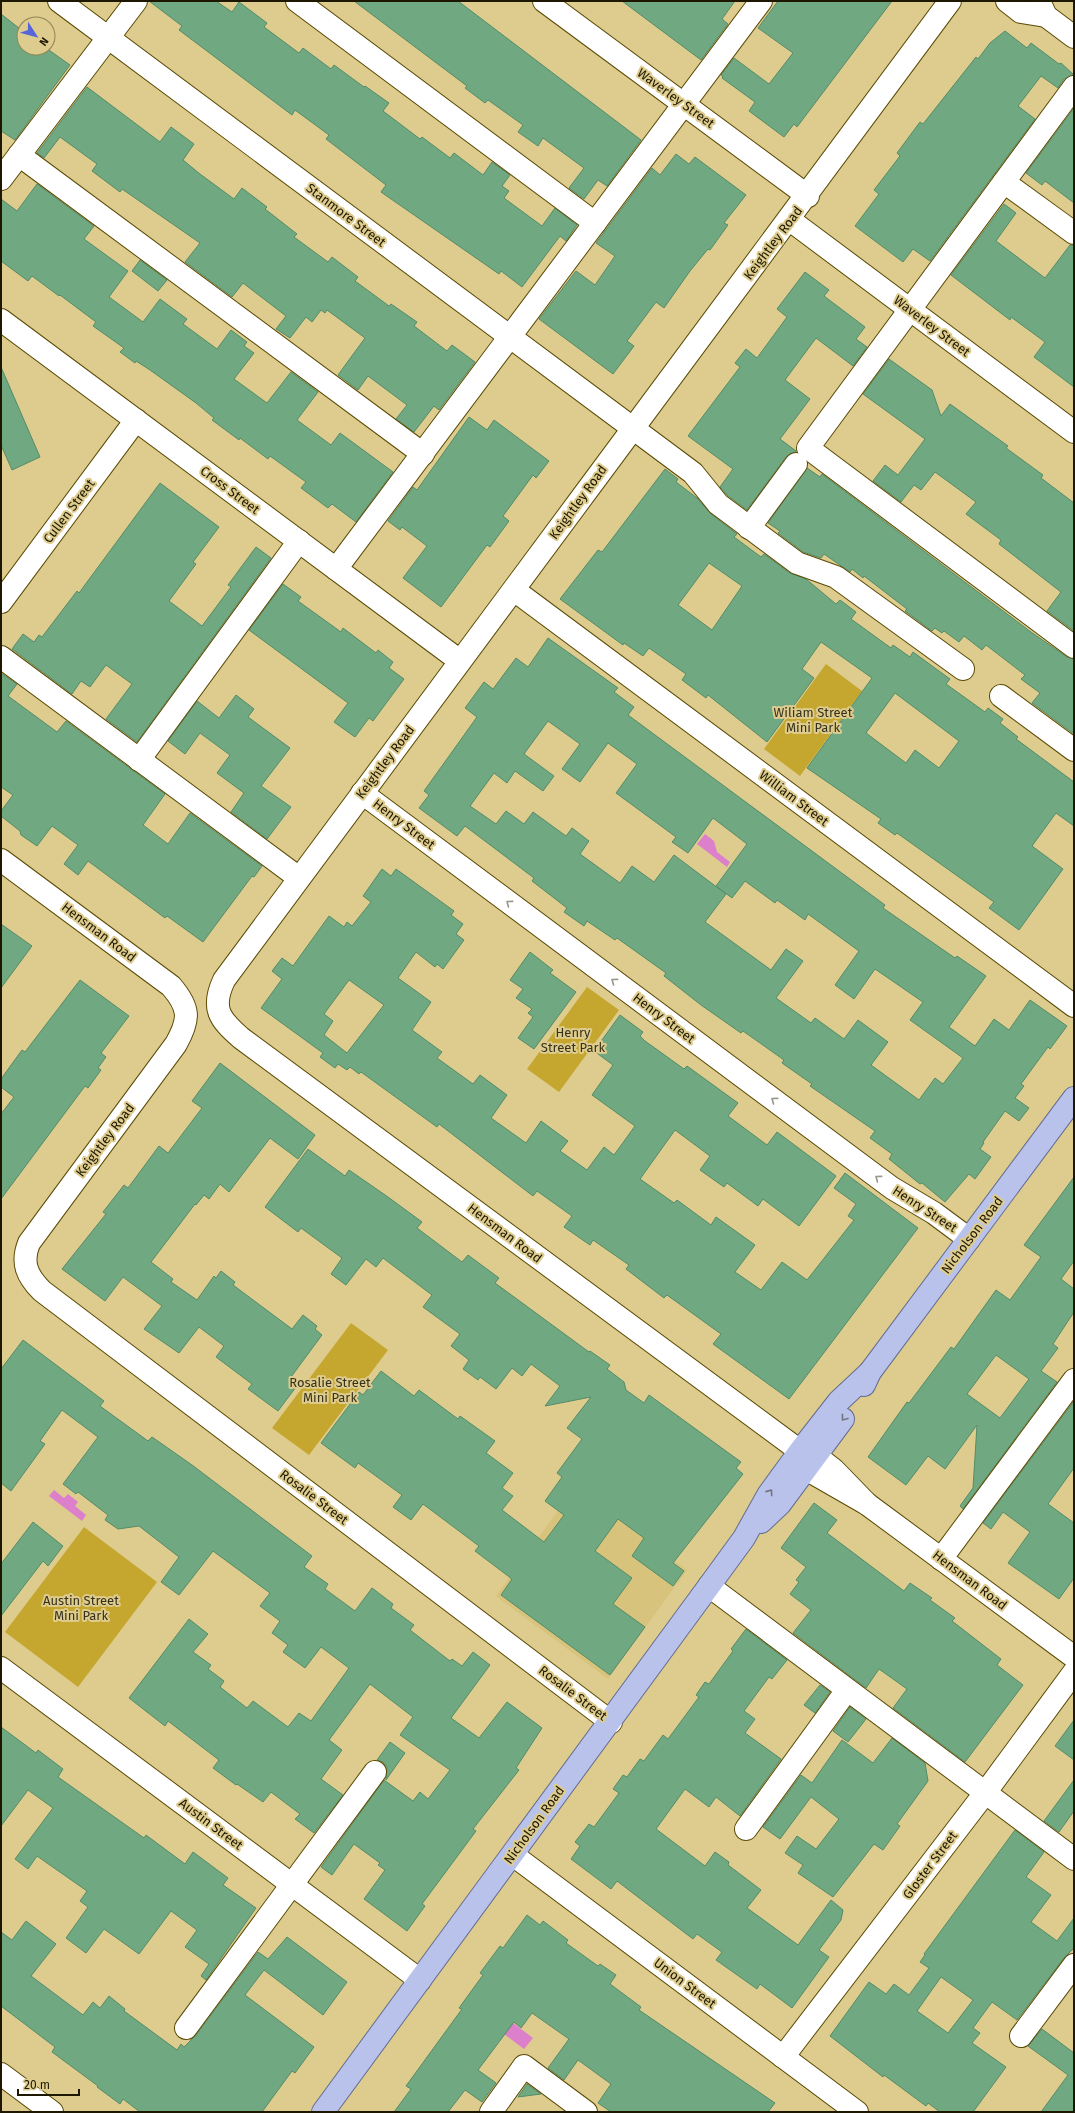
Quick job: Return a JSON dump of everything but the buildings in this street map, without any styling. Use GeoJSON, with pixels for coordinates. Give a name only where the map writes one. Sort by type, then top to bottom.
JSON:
{"type":"FeatureCollection","features":[{"type":"Feature","properties":{"kind":"main road","name":"Nicholson Road"},"geometry":{"type":"LineString","coordinates":[[329,2110],[420,1980],[611,1722],[744,1538],[768,1495],[807,1459],[839,1401],[870,1372],[1074,1098]]}},
{"type":"Feature","properties":{"kind":"street","name":"Stanmore Street"},"geometry":{"type":"LineString","coordinates":[[59,1],[693,472],[718,504],[749,528],[797,563],[836,577],[963,669]]}},
{"type":"Feature","properties":{"kind":"street"},"geometry":{"type":"LineString","coordinates":[[1,178],[136,1]]}},
{"type":"Feature","properties":{"kind":"street"},"geometry":{"type":"LineString","coordinates":[[297,1],[595,223]]}},
{"type":"Feature","properties":{"kind":"street","name":"Waverley Street"},"geometry":{"type":"LineString","coordinates":[[544,1],[808,196]]}},
{"type":"Feature","properties":{"kind":"street"},"geometry":{"type":"LineString","coordinates":[[336,569],[761,1]]}},
{"type":"Feature","properties":{"kind":"street","name":"Keightley Road"},"geometry":{"type":"LineString","coordinates":[[217,1008],[217,995],[224,980],[514,590],[632,428],[808,196],[950,1]]}},
{"type":"Feature","properties":{"kind":"street"},"geometry":{"type":"LineString","coordinates":[[1007,1],[1022,12],[1043,8],[1074,37]]}},
{"type":"Feature","properties":{"kind":"street"},"geometry":{"type":"LineString","coordinates":[[1074,87],[808,448],[1074,647]]}},
{"type":"Feature","properties":{"kind":"street"},"geometry":{"type":"LineString","coordinates":[[19,156],[423,454]]}},
{"type":"Feature","properties":{"kind":"street"},"geometry":{"type":"LineString","coordinates":[[1004,182],[1074,233]]}},
{"type":"Feature","properties":{"kind":"street","name":"Waverley Street"},"geometry":{"type":"LineString","coordinates":[[790,220],[1074,432]]}},
{"type":"Feature","properties":{"kind":"street","name":"Cross Street"},"geometry":{"type":"LineString","coordinates":[[1,320],[460,661]]}},
{"type":"Feature","properties":{"kind":"street","name":"Cullen Street"},"geometry":{"type":"LineString","coordinates":[[1,602],[136,420]]}},
{"type":"Feature","properties":{"kind":"street"},"geometry":{"type":"LineString","coordinates":[[749,528],[796,464]]}},
{"type":"Feature","properties":{"kind":"street"},"geometry":{"type":"LineString","coordinates":[[139,760],[299,541]]}},
{"type":"Feature","properties":{"kind":"street","name":"William Street"},"geometry":{"type":"LineString","coordinates":[[514,590],[1074,1006]]}},
{"type":"Feature","properties":{"kind":"street"},"geometry":{"type":"LineString","coordinates":[[1,657],[299,878]]}},
{"type":"Feature","properties":{"kind":"street"},"geometry":{"type":"LineString","coordinates":[[1001,696],[1074,750]]}},
{"type":"Feature","properties":{"kind":"street","name":"Henry Street"},"geometry":{"type":"LineString","coordinates":[[362,793],[892,1188],[934,1213],[969,1239]]}},
{"type":"Feature","properties":{"kind":"street","name":"Hensman Road"},"geometry":{"type":"LineString","coordinates":[[1,860],[171,986],[183,999],[186,1012]]}},
{"type":"Feature","properties":{"kind":"street","name":"Hensman Road"},"geometry":{"type":"LineString","coordinates":[[217,1008],[226,1024],[242,1038],[807,1459],[834,1470],[866,1504],[1074,1657]]}},
{"type":"Feature","properties":{"kind":"street","name":"Keightley Road"},"geometry":{"type":"LineString","coordinates":[[25,1266],[25,1253],[28,1243],[176,1044],[184,1030],[186,1012]]}},
{"type":"Feature","properties":{"kind":"street","name":"Rosalie Street"},"geometry":{"type":"LineString","coordinates":[[25,1266],[30,1278],[42,1291],[611,1722]]}},
{"type":"Feature","properties":{"kind":"street"},"geometry":{"type":"LineString","coordinates":[[941,1559],[1074,1380]]}},
{"type":"Feature","properties":{"kind":"street"},"geometry":{"type":"LineString","coordinates":[[709,1586],[1074,1859]]}},
{"type":"Feature","properties":{"kind":"street","name":"Austin Street"},"geometry":{"type":"LineString","coordinates":[[1,1668],[420,1980]]}},
{"type":"Feature","properties":{"kind":"street","name":"Gloster Street"},"geometry":{"type":"LineString","coordinates":[[783,2057],[985,1793],[1074,1672]]}},
{"type":"Feature","properties":{"kind":"street"},"geometry":{"type":"LineString","coordinates":[[746,1829],[847,1690]]}},
{"type":"Feature","properties":{"kind":"street"},"geometry":{"type":"LineString","coordinates":[[186,2028],[375,1772]]}},
{"type":"Feature","properties":{"kind":"street","name":"Union Street"},"geometry":{"type":"LineString","coordinates":[[513,1855],[857,2112]]}},
{"type":"Feature","properties":{"kind":"street"},"geometry":{"type":"LineString","coordinates":[[1021,2036],[1074,1965]]}},
{"type":"Feature","properties":{"kind":"street"},"geometry":{"type":"LineString","coordinates":[[491,2112],[524,2066],[586,2112]]}},
{"type":"Feature","properties":{"kind":"street"},"geometry":{"type":"LineString","coordinates":[[1,2074],[52,2112]]}},
{"type":"Feature","properties":{"kind":"shaded area"},"geometry":{"type":"Polygon","coordinates":[[[705,834],[714,841],[717,852],[730,862],[727,867],[697,844],[705,834]]]}},
{"type":"Feature","properties":{"kind":"shaded area"},"geometry":{"type":"Polygon","coordinates":[[[575,1487],[687,1570],[608,1679],[496,1596],[575,1487]]]}},
{"type":"Feature","properties":{"kind":"shaded area"},"geometry":{"type":"Polygon","coordinates":[[[54,1490],[64,1498],[68,1494],[78,1502],[75,1506],[86,1515],[82,1521],[49,1496],[54,1490]]]}},
{"type":"Feature","properties":{"kind":"shaded area"},"geometry":{"type":"Polygon","coordinates":[[[505,2017],[533,2038],[524,2049],[496,2028],[505,2017]]]}},
{"type":"Feature","properties":{"kind":"green space","name":"Wiliam Street Mini Park"},"geometry":{"type":"Polygon","coordinates":[[[826,664],[862,691],[800,776],[764,749],[826,664]]]}},
{"type":"Feature","properties":{"kind":"green space","name":"Henry Street Park"},"geometry":{"type":"Polygon","coordinates":[[[587,987],[619,1010],[559,1092],[527,1069],[587,987]]]}},
{"type":"Feature","properties":{"kind":"green space","name":"Rosalie Street Mini Park"},"geometry":{"type":"Polygon","coordinates":[[[351,1323],[388,1350],[309,1455],[272,1428],[351,1323]]]}},
{"type":"Feature","properties":{"kind":"green space","name":"Austin Street Mini Park"},"geometry":{"type":"Polygon","coordinates":[[[84,1527],[157,1582],[78,1687],[5,1632],[84,1527]]]}}]}
